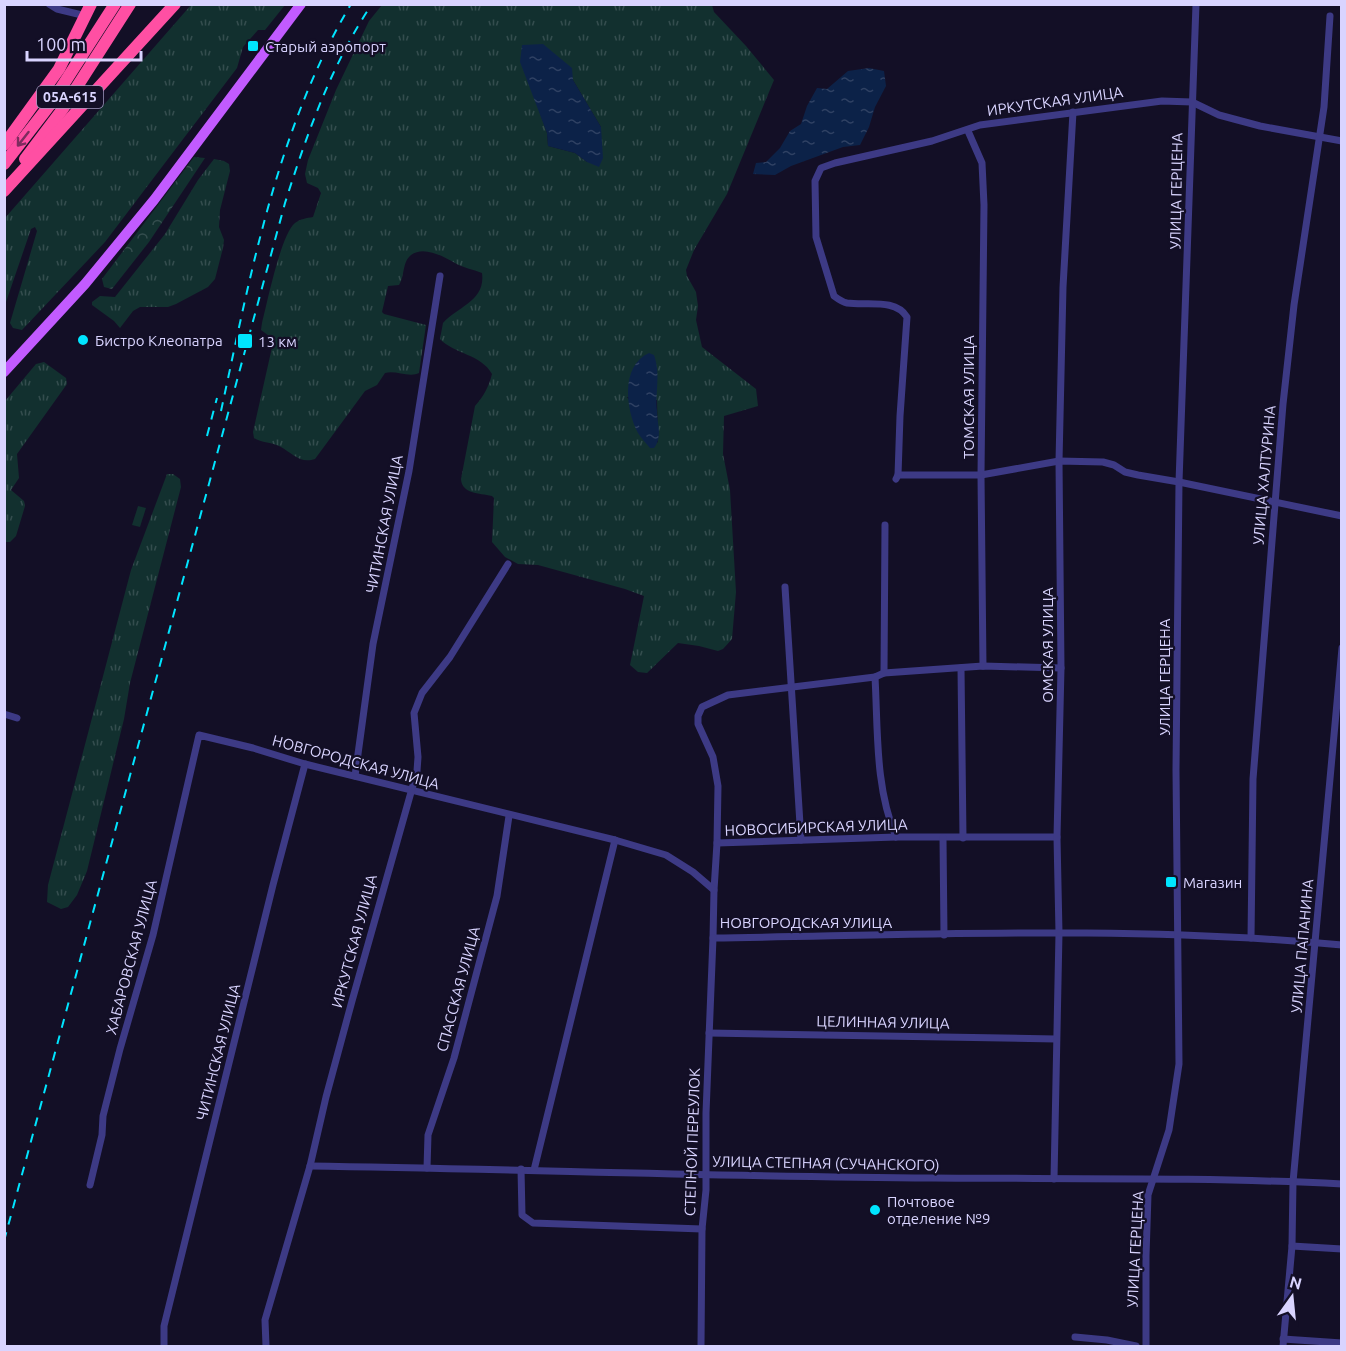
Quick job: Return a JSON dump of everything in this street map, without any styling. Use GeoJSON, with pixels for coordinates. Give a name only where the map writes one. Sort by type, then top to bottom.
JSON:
{"type":"FeatureCollection","features":[{"type":"Feature","properties":{"kind":"highway","name":"05А-615"},"geometry":{"type":"LineString","coordinates":[[4,164],[52,102],[115,4]]}},
{"type":"Feature","properties":{"kind":"highway","name":"05А-615"},"geometry":{"type":"LineString","coordinates":[[4,186],[62,110],[130,4]]}},
{"type":"Feature","properties":{"kind":"highway"},"geometry":{"type":"LineString","coordinates":[[4,192],[175,4]]}},
{"type":"Feature","properties":{"kind":"highway"},"geometry":{"type":"LineString","coordinates":[[4,145],[59,69],[89,10]]}},
{"type":"Feature","properties":{"kind":"main road"},"geometry":{"type":"LineString","coordinates":[[4,372],[85,284],[147,209],[301,4]]}},
{"type":"Feature","properties":{"kind":"street"},"geometry":{"type":"LineString","coordinates":[[49,4],[89,10]]}},
{"type":"Feature","properties":{"kind":"street","name":"УЛИЦА ГЕРЦЕНА"},"geometry":{"type":"LineString","coordinates":[[1146,1347],[1148,1195],[1169,1130],[1179,1064],[1176,770],[1179,482],[1196,4]]}},
{"type":"Feature","properties":{"kind":"street","name":"УЛИЦА ХАЛТУРИНА"},"geometry":{"type":"LineString","coordinates":[[1251,938],[1253,779],[1275,503],[1294,305],[1324,107],[1330,16]]}},
{"type":"Feature","properties":{"kind":"street","name":"ИРКУТСКАЯ УЛИЦА"},"geometry":{"type":"LineString","coordinates":[[981,475],[897,477],[907,317],[902,309],[845,302],[834,296],[816,237],[815,181],[821,168],[980,126],[1162,101],[1192,102]]}},
{"type":"Feature","properties":{"kind":"street"},"geometry":{"type":"LineString","coordinates":[[1192,102],[1219,115],[1341,141]]}},
{"type":"Feature","properties":{"kind":"street","name":"ОМСКАЯ УЛИЦА"},"geometry":{"type":"LineString","coordinates":[[1054,1179],[1061,668],[1059,461],[1063,287],[1073,112]]}},
{"type":"Feature","properties":{"kind":"street","name":"ТОМСКАЯ УЛИЦА"},"geometry":{"type":"LineString","coordinates":[[968,131],[982,162],[984,205],[981,475],[983,666]]}},
{"type":"Feature","properties":{"kind":"street","name":"ЧИТИНСКАЯ УЛИЦА"},"geometry":{"type":"LineString","coordinates":[[355,776],[372,644],[409,471],[441,276]]}},
{"type":"Feature","properties":{"kind":"street"},"geometry":{"type":"LineString","coordinates":[[981,475],[1059,461],[1103,462],[1131,474],[1341,516]]}},
{"type":"Feature","properties":{"kind":"street"},"geometry":{"type":"LineString","coordinates":[[884,673],[885,525]]}},
{"type":"Feature","properties":{"kind":"street","name":"ИРКУТСКАЯ УЛИЦА"},"geometry":{"type":"LineString","coordinates":[[266,1347],[264,1327],[310,1167],[340,1044],[392,854],[417,771],[414,713],[422,693],[450,657],[508,564]]}},
{"type":"Feature","properties":{"kind":"street"},"geometry":{"type":"LineString","coordinates":[[784,586],[801,840]]}},
{"type":"Feature","properties":{"kind":"street","name":"УЛИЦА ПАПАНИНА"},"geometry":{"type":"LineString","coordinates":[[1283,1343],[1292,1246],[1293,1182],[1341,648]]}},
{"type":"Feature","properties":{"kind":"street"},"geometry":{"type":"LineString","coordinates":[[791,686],[884,673],[983,666],[1061,668]]}},
{"type":"Feature","properties":{"kind":"street"},"geometry":{"type":"LineString","coordinates":[[961,668],[963,838]]}},
{"type":"Feature","properties":{"kind":"street"},"geometry":{"type":"LineString","coordinates":[[875,676],[880,783],[888,818],[896,837]]}},
{"type":"Feature","properties":{"kind":"street","name":"НОВОСИБИРСКАЯ УЛИЦА"},"geometry":{"type":"LineString","coordinates":[[791,686],[728,695],[702,707],[698,716],[698,724],[713,757],[718,786],[717,843],[896,837],[1057,837]]}},
{"type":"Feature","properties":{"kind":"street"},"geometry":{"type":"LineString","coordinates":[[4,714],[17,718]]}},
{"type":"Feature","properties":{"kind":"street","name":"НОВГОРОДСКАЯ УЛИЦА"},"geometry":{"type":"LineString","coordinates":[[199,735],[509,816],[615,840],[666,855],[693,872],[714,890],[714,938],[1059,933],[1251,938],[1341,945]]}},
{"type":"Feature","properties":{"kind":"street","name":"ХАБАРОВСКАЯ УЛИЦА"},"geometry":{"type":"LineString","coordinates":[[90,1185],[102,1135],[103,1116],[153,935],[199,735]]}},
{"type":"Feature","properties":{"kind":"street","name":"ЧИТИНСКАЯ УЛИЦА"},"geometry":{"type":"LineString","coordinates":[[164,1347],[164,1326],[270,895],[305,764]]}},
{"type":"Feature","properties":{"kind":"street","name":"СПАССКАЯ УЛИЦА"},"geometry":{"type":"LineString","coordinates":[[427,1168],[428,1135],[454,1058],[497,896],[509,816]]}},
{"type":"Feature","properties":{"kind":"street"},"geometry":{"type":"LineString","coordinates":[[943,838],[944,935]]}},
{"type":"Feature","properties":{"kind":"street"},"geometry":{"type":"LineString","coordinates":[[534,1170],[615,840]]}},
{"type":"Feature","properties":{"kind":"street"},"geometry":{"type":"LineString","coordinates":[[714,890],[717,843]]}},
{"type":"Feature","properties":{"kind":"street","name":"СТЕПНОЙ ПЕРЕУЛОК"},"geometry":{"type":"LineString","coordinates":[[701,1347],[702,1229],[706,1176],[706,1113],[714,938]]}},
{"type":"Feature","properties":{"kind":"street","name":"ЦЕЛИННАЯ УЛИЦА"},"geometry":{"type":"LineString","coordinates":[[709,1033],[1056,1039]]}},
{"type":"Feature","properties":{"kind":"street","name":"УЛИЦА СТЕПНАЯ (СУЧАНСКОГО)"},"geometry":{"type":"LineString","coordinates":[[310,1167],[521,1169],[706,1176],[1341,1184]]}},
{"type":"Feature","properties":{"kind":"street"},"geometry":{"type":"LineString","coordinates":[[521,1169],[522,1215],[533,1223],[702,1229]]}},
{"type":"Feature","properties":{"kind":"street"},"geometry":{"type":"LineString","coordinates":[[1292,1246],[1341,1249]]}},
{"type":"Feature","properties":{"kind":"street"},"geometry":{"type":"LineString","coordinates":[[1075,1337],[1107,1340],[1136,1347]]}},
{"type":"Feature","properties":{"kind":"street"},"geometry":{"type":"LineString","coordinates":[[1283,1343],[1341,1344]]}},
{"type":"Feature","properties":{"kind":"green space"},"geometry":{"type":"Polygon","coordinates":[[[191,5],[285,5],[265,30],[258,30],[243,47],[237,68],[105,242],[22,330],[13,328],[10,323],[37,231],[35,227],[31,229],[5,305],[5,218],[191,5]]]}},
{"type":"Feature","properties":{"kind":"green space"},"geometry":{"type":"Polygon","coordinates":[[[382,5],[712,5],[714,12],[774,80],[727,194],[694,250],[686,270],[696,292],[698,306],[696,320],[702,347],[756,389],[758,406],[724,416],[723,454],[730,490],[736,592],[732,639],[723,649],[718,651],[678,643],[647,673],[638,672],[630,665],[644,596],[538,565],[518,564],[505,557],[492,542],[494,498],[464,488],[461,479],[475,406],[486,391],[492,374],[481,362],[452,348],[440,339],[443,323],[475,297],[480,290],[482,273],[434,253],[422,251],[411,255],[406,261],[399,285],[388,286],[382,312],[426,325],[419,373],[411,375],[385,373],[377,385],[365,391],[315,459],[301,459],[278,445],[254,438],[253,432],[273,343],[272,338],[261,330],[275,270],[285,241],[295,223],[313,217],[321,193],[318,188],[307,183],[305,174],[308,160],[336,90],[369,21],[382,5]],[[573,80],[531,88],[547,133],[548,146],[575,153],[587,162],[601,127],[573,80]],[[627,397],[658,443],[657,400],[627,397]]]}},
{"type":"Feature","properties":{"kind":"green space"},"geometry":{"type":"Polygon","coordinates":[[[194,157],[205,158],[149,242],[112,289],[104,287],[102,279],[194,157]]]}},
{"type":"Feature","properties":{"kind":"green space"},"geometry":{"type":"Polygon","coordinates":[[[214,159],[229,164],[230,171],[220,210],[219,227],[224,240],[215,279],[208,287],[168,307],[140,307],[133,311],[120,328],[92,305],[92,302],[100,296],[115,297],[165,234],[198,180],[214,159]]]}},
{"type":"Feature","properties":{"kind":"green space"},"geometry":{"type":"Polygon","coordinates":[[[44,362],[66,378],[67,384],[17,454],[19,478],[11,490],[24,501],[25,506],[16,536],[10,542],[5,542],[5,401],[36,364],[44,362]]]}},
{"type":"Feature","properties":{"kind":"green space"},"geometry":{"type":"Polygon","coordinates":[[[167,474],[173,474],[180,479],[181,487],[130,683],[124,719],[87,871],[77,895],[68,907],[61,909],[47,902],[48,885],[131,570],[167,474]]]}},
{"type":"Feature","properties":{"kind":"green space"},"geometry":{"type":"Polygon","coordinates":[[[138,506],[146,508],[140,527],[132,525],[138,506]]]}},
{"type":"Feature","properties":{"kind":"water"},"geometry":{"type":"Polygon","coordinates":[[[543,44],[572,68],[573,80],[601,127],[603,158],[599,167],[575,153],[548,146],[547,133],[520,62],[522,45],[543,44]]]}},
{"type":"Feature","properties":{"kind":"water"},"geometry":{"type":"Polygon","coordinates":[[[869,68],[884,71],[886,86],[860,145],[843,147],[791,166],[775,175],[753,174],[756,163],[766,162],[780,148],[790,131],[801,124],[807,106],[817,88],[827,89],[848,71],[869,68]]]}},
{"type":"Feature","properties":{"kind":"water"},"geometry":{"type":"Polygon","coordinates":[[[649,353],[654,355],[657,369],[659,435],[654,448],[650,448],[638,433],[631,413],[628,389],[633,368],[649,353]]]}},
{"type":"Feature","properties":{"kind":"railway"},"geometry":{"type":"LineString","coordinates":[[221,411],[256,254],[285,151],[325,51],[351,4]]}},
{"type":"Feature","properties":{"kind":"railway"},"geometry":{"type":"LineString","coordinates":[[4,1241],[285,203],[321,100],[344,51],[372,4]]}},
{"type":"Feature","properties":{"kind":"railway"},"geometry":{"type":"LineString","coordinates":[[207,436],[217,398]]}},
{"type":"Feature","properties":{"kind":"place","name":"Старый аэропорт"},"geometry":{"type":"Point","coordinates":[253,46]}},
{"type":"Feature","properties":{"kind":"place","name":"Бистро Клеопатра"},"geometry":{"type":"Point","coordinates":[83,340]}},
{"type":"Feature","properties":{"kind":"place","name":"13 км"},"geometry":{"type":"Point","coordinates":[245,341]}},
{"type":"Feature","properties":{"kind":"place","name":"Магазин"},"geometry":{"type":"Point","coordinates":[1171,882]}},
{"type":"Feature","properties":{"kind":"place","name":"Почтовое отделение №9"},"geometry":{"type":"Point","coordinates":[875,1210]}}]}
